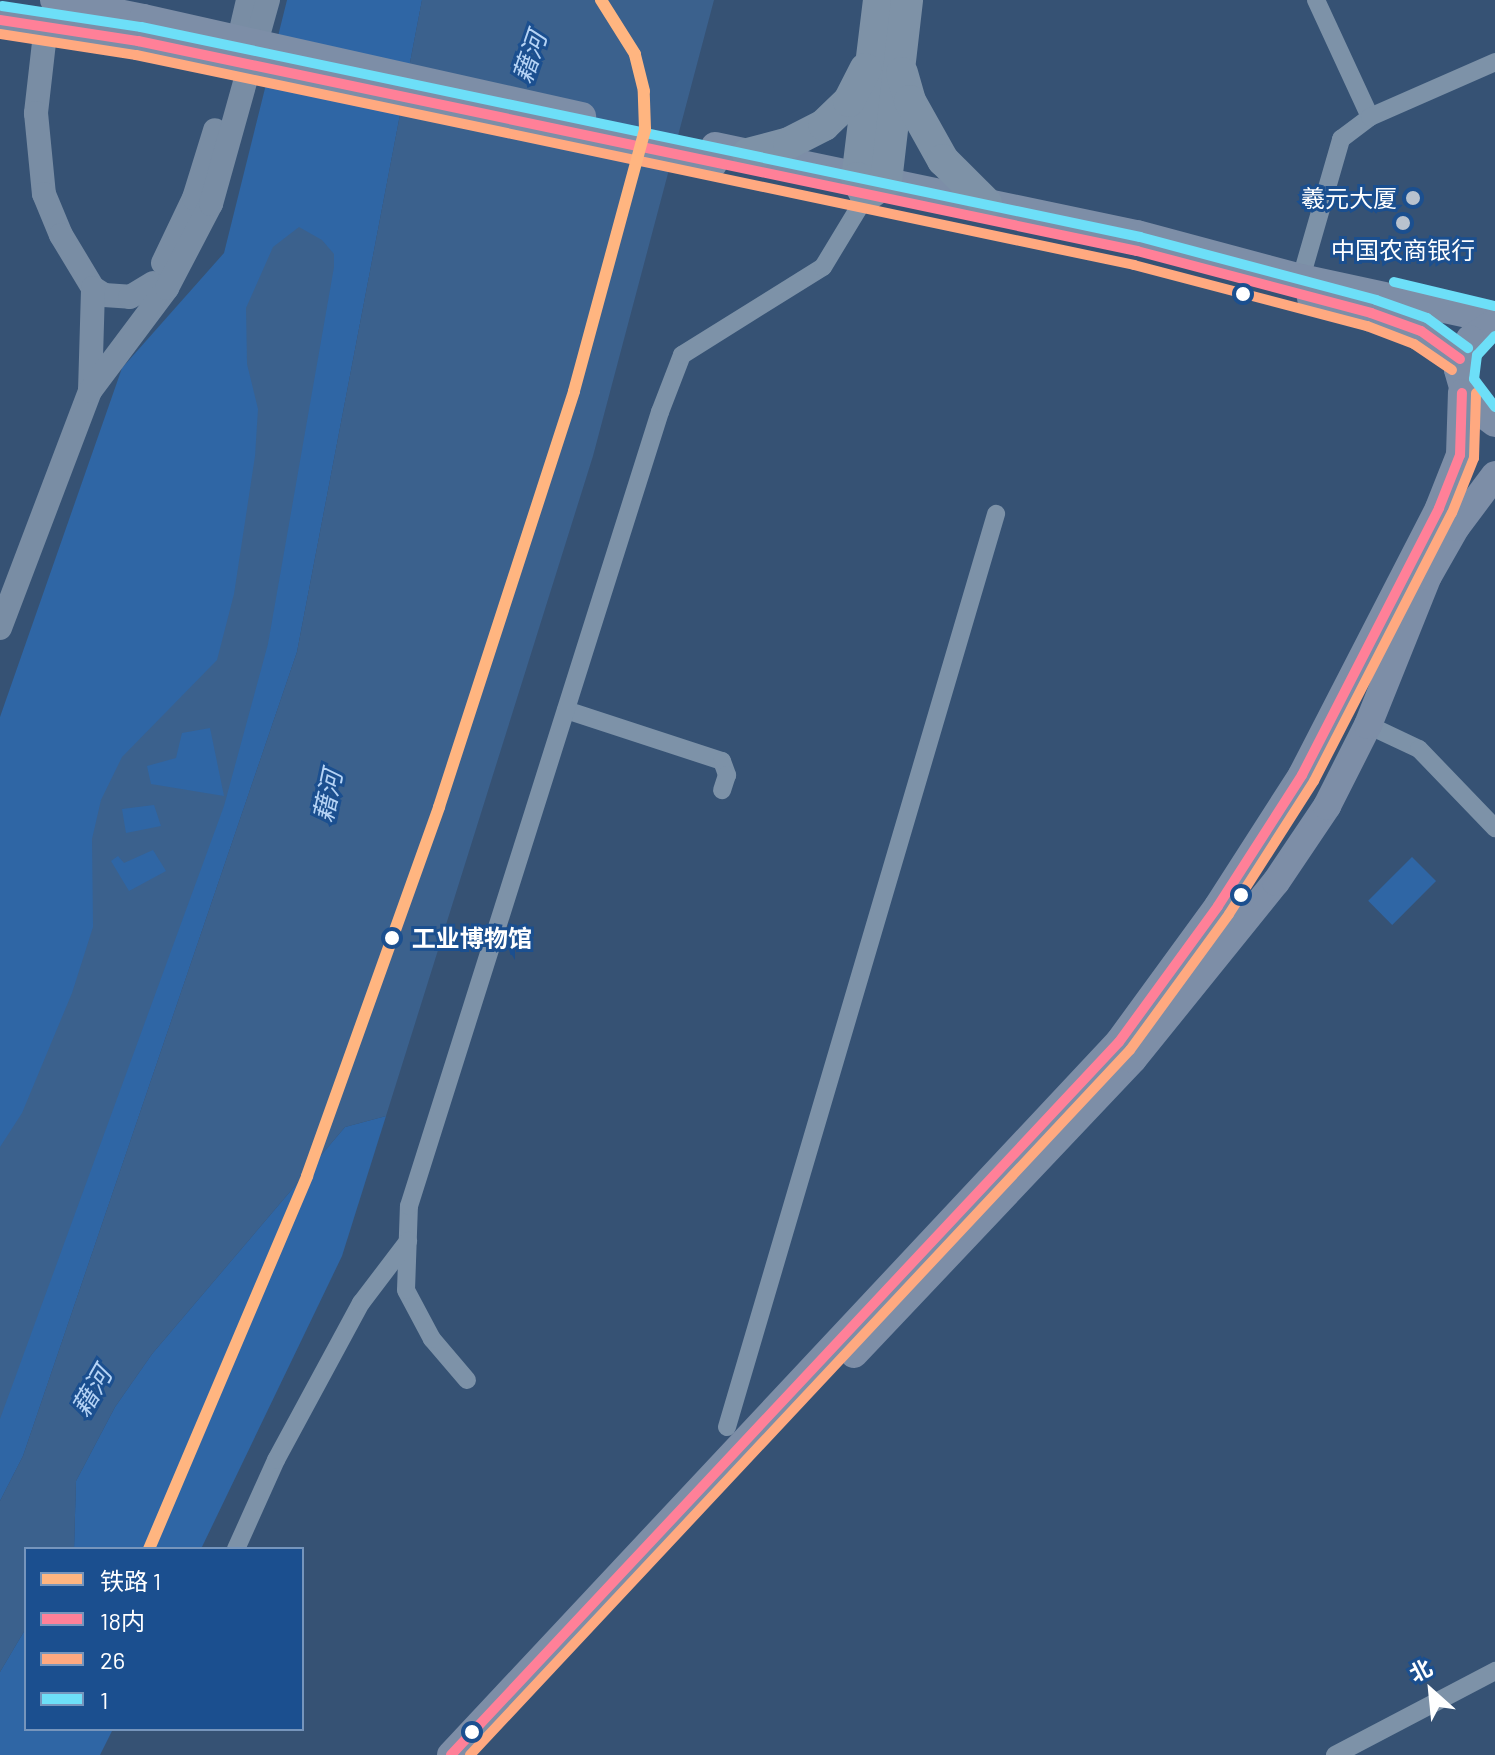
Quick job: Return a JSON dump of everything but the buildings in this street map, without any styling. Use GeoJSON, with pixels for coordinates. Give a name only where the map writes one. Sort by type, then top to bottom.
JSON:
{"type":"FeatureCollection","features":[{"type":"Feature","properties":{"kind":"highway"},"geometry":{"type":"LineString","coordinates":[[870,186],[885,60],[879,0]]}},
{"type":"Feature","properties":{"kind":"highway"},"geometry":{"type":"LineString","coordinates":[[748,154],[789,143],[824,125],[849,101],[885,60],[907,0]]}},
{"type":"Feature","properties":{"kind":"highway"},"geometry":{"type":"LineString","coordinates":[[885,60],[943,160],[986,203]]}},
{"type":"Feature","properties":{"kind":"main road"},"geometry":{"type":"LineString","coordinates":[[0,628],[90,381],[153,283],[194,198],[248,0]]}},
{"type":"Feature","properties":{"kind":"main road"},"geometry":{"type":"LineString","coordinates":[[90,381],[167,288],[211,204],[268,0]]}},
{"type":"Feature","properties":{"kind":"main road"},"geometry":{"type":"LineString","coordinates":[[50,12],[36,113],[44,194],[61,235],[93,288],[90,381]]}},
{"type":"Feature","properties":{"kind":"main road"},"geometry":{"type":"LineString","coordinates":[[0,20],[50,12],[140,29],[714,155],[870,186],[986,203],[1137,234],[1301,278],[1495,321]]}},
{"type":"Feature","properties":{"kind":"main road"},"geometry":{"type":"LineString","coordinates":[[714,155],[748,154],[1371,313],[1421,331],[1460,359]]}},
{"type":"Feature","properties":{"kind":"main road"},"geometry":{"type":"LineString","coordinates":[[93,288],[117,298],[143,292],[153,283]]}},
{"type":"Feature","properties":{"kind":"main road"},"geometry":{"type":"LineString","coordinates":[[451,1755],[1119,1042],[1218,906],[1309,762],[1439,508],[1460,455],[1460,359],[1470,339],[1495,321]]}},
{"type":"Feature","properties":{"kind":"main road"},"geometry":{"type":"LineString","coordinates":[[1462,393],[1475,411],[1495,423]]}},
{"type":"Feature","properties":{"kind":"main road"},"geometry":{"type":"LineString","coordinates":[[467,1755],[1133,1059],[1276,882],[1327,806],[1368,725],[1428,576],[1456,527],[1495,475]]}},
{"type":"Feature","properties":{"kind":"street"},"geometry":{"type":"LineString","coordinates":[[1316,0],[1370,117]]}},
{"type":"Feature","properties":{"kind":"street"},"geometry":{"type":"LineString","coordinates":[[1301,278],[1341,139],[1370,117],[1495,62]]}},
{"type":"Feature","properties":{"kind":"street"},"geometry":{"type":"LineString","coordinates":[[467,1380],[432,1339],[406,1290],[409,1206],[682,355],[823,267],[870,186]]}},
{"type":"Feature","properties":{"kind":"street"},"geometry":{"type":"LineString","coordinates":[[727,1427],[996,514]]}},
{"type":"Feature","properties":{"kind":"street"},"geometry":{"type":"LineString","coordinates":[[566,710],[722,761],[727,775],[722,790]]}},
{"type":"Feature","properties":{"kind":"street"},"geometry":{"type":"LineString","coordinates":[[1368,725],[1419,749],[1495,828]]}},
{"type":"Feature","properties":{"kind":"street"},"geometry":{"type":"LineString","coordinates":[[237,1547],[276,1460],[361,1303],[408,1241]]}},
{"type":"Feature","properties":{"kind":"street"},"geometry":{"type":"LineString","coordinates":[[1335,1755],[1495,1671]]}},
{"type":"Feature","properties":{"kind":"shaded area"},"geometry":{"type":"Polygon","coordinates":[[[287,0],[422,0],[297,652],[23,1456],[0,1501],[0,717],[122,368],[224,253],[287,0]]]}},
{"type":"Feature","properties":{"kind":"shaded area"},"geometry":{"type":"Polygon","coordinates":[[[1412,857],[1436,881],[1392,925],[1368,901],[1412,857]]]}},
{"type":"Feature","properties":{"kind":"shaded area"},"geometry":{"type":"Polygon","coordinates":[[[386,1116],[342,1256],[202,1547],[74,1547],[76,1481],[115,1407],[152,1354],[345,1127],[386,1116]]]}},
{"type":"Feature","properties":{"kind":"shaded area"},"geometry":{"type":"Polygon","coordinates":[[[24,1631],[24,1731],[112,1731],[100,1755],[0,1755],[0,1672],[24,1631]]]}},
{"type":"Feature","properties":{"kind":"water","name":"藉河"},"geometry":{"type":"Polygon","coordinates":[[[422,0],[714,0],[593,456],[386,1116],[345,1127],[152,1354],[115,1407],[76,1481],[74,1547],[24,1547],[24,1631],[0,1672],[0,1501],[23,1456],[297,652],[422,0]]]}},
{"type":"Feature","properties":{"kind":"water"},"geometry":{"type":"Polygon","coordinates":[[[299,227],[322,240],[334,254],[334,267],[268,644],[224,806],[0,1419],[0,1147],[22,1113],[72,993],[93,927],[92,839],[101,800],[122,757],[217,660],[234,594],[255,456],[258,409],[247,364],[246,308],[273,247],[299,227]],[[210,728],[182,733],[176,758],[147,766],[151,784],[224,796],[210,728]],[[154,805],[122,809],[126,833],[161,826],[154,805]],[[153,850],[124,863],[118,856],[111,861],[129,891],[166,871],[153,850]]]}},
{"type":"Feature","properties":{"kind":"rail line","name":"1"},"geometry":{"type":"LineString","coordinates":[[150,1547],[307,1176],[439,807],[574,391],[645,129],[644,91],[635,54],[601,0]]}},
{"type":"Feature","properties":{"kind":"transit line","name":"1"},"geometry":{"type":"LineString","coordinates":[[2,6],[141,27],[1140,237],[1376,300],[1427,318],[1468,348]]}},
{"type":"Feature","properties":{"kind":"transit line","name":"18内"},"geometry":{"type":"LineString","coordinates":[[0,20],[138,41],[1137,251],[1371,313],[1421,331],[1460,359]]}},
{"type":"Feature","properties":{"kind":"transit line","name":"26"},"geometry":{"type":"LineString","coordinates":[[0,34],[136,55],[1134,265],[1367,326],[1414,344],[1452,370]]}},
{"type":"Feature","properties":{"kind":"transit line","name":"1"},"geometry":{"type":"LineString","coordinates":[[1394,282],[1495,306]]}},
{"type":"Feature","properties":{"kind":"transit line","name":"1"},"geometry":{"type":"LineString","coordinates":[[1495,336],[1477,355],[1474,379],[1495,407]]}},
{"type":"Feature","properties":{"kind":"transit line","name":"18内"},"geometry":{"type":"LineString","coordinates":[[451,1755],[1119,1042],[1218,906],[1302,775],[1439,508],[1460,455],[1462,393]]}},
{"type":"Feature","properties":{"kind":"transit line","name":"26"},"geometry":{"type":"LineString","coordinates":[[470,1755],[1130,1050],[1229,914],[1314,781],[1452,513],[1474,458],[1476,393]]}},
{"type":"Feature","properties":{"kind":"place","name":"羲元大厦"},"geometry":{"type":"Point","coordinates":[1413,198]}},
{"type":"Feature","properties":{"kind":"place","name":"中国农商银行"},"geometry":{"type":"Point","coordinates":[1403,223]}},
{"type":"Feature","properties":{"kind":"place","name":"工业博物馆"},"geometry":{"type":"Point","coordinates":[392,938]}}]}
